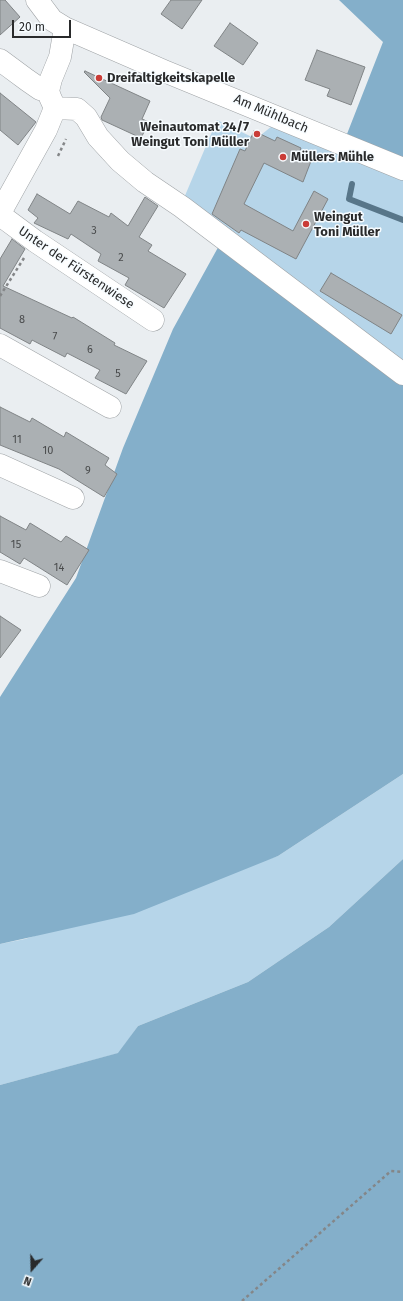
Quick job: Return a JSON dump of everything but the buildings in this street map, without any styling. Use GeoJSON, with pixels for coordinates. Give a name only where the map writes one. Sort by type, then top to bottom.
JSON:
{"type":"FeatureCollection","features":[{"type":"Feature","properties":{"kind":"street","name":"Am Mühlbach"},"geometry":{"type":"LineString","coordinates":[[37,0],[52,20],[65,28],[164,71],[403,169]]}},
{"type":"Feature","properties":{"kind":"street","name":"Unter der Fürstenwiese"},"geometry":{"type":"LineString","coordinates":[[65,28],[60,57],[51,79],[52,99],[46,130],[0,214],[35,241],[153,320]]}},
{"type":"Feature","properties":{"kind":"street"},"geometry":{"type":"LineString","coordinates":[[0,60],[52,99],[77,109],[86,117],[98,137],[120,161],[145,182],[182,207],[403,374]]}},
{"type":"Feature","properties":{"kind":"street"},"geometry":{"type":"LineString","coordinates":[[0,345],[110,406]]}},
{"type":"Feature","properties":{"kind":"street"},"geometry":{"type":"LineString","coordinates":[[0,465],[73,498]]}},
{"type":"Feature","properties":{"kind":"street"},"geometry":{"type":"LineString","coordinates":[[0,571],[39,586]]}},
{"type":"Feature","properties":{"kind":"path"},"geometry":{"type":"LineString","coordinates":[[0,296],[35,241]]}},
{"type":"Feature","properties":{"kind":"path"},"geometry":{"type":"LineString","coordinates":[[242,1301],[391,1171],[403,1172]]}},
{"type":"Feature","properties":{"kind":"shaded area"},"geometry":{"type":"Polygon","coordinates":[[[339,0],[403,0],[403,159],[347,134],[383,42],[339,0]]]}},
{"type":"Feature","properties":{"kind":"shaded area"},"geometry":{"type":"Polygon","coordinates":[[[217,120],[256,139],[272,126],[403,180],[403,366],[184,198],[217,120]]]}},
{"type":"Feature","properties":{"kind":"shaded area"},"geometry":{"type":"Polygon","coordinates":[[[226,233],[403,366],[403,774],[278,856],[134,914],[0,944],[0,697],[76,578],[123,448],[173,329],[226,233]]]}},
{"type":"Feature","properties":{"kind":"shaded area"},"geometry":{"type":"Polygon","coordinates":[[[403,774],[403,859],[329,927],[248,982],[138,1026],[119,1053],[0,1085],[0,944],[25,939],[278,856],[403,774]]]}},
{"type":"Feature","properties":{"kind":"shaded area"},"geometry":{"type":"Polygon","coordinates":[[[403,859],[403,1301],[0,1301],[0,1085],[118,1053],[138,1026],[248,982],[329,927],[403,859]]]}},
{"type":"Feature","properties":{"kind":"waterway"},"geometry":{"type":"LineString","coordinates":[[352,184],[349,199],[403,220]]}},
{"type":"Feature","properties":{"kind":"place","name":"Dreifaltigkeitskapelle"},"geometry":{"type":"Point","coordinates":[99,78]}},
{"type":"Feature","properties":{"kind":"place","name":"Weinautomat 24/7 Weingut Toni Müller"},"geometry":{"type":"Point","coordinates":[257,134]}},
{"type":"Feature","properties":{"kind":"place","name":"Müllers Mühle"},"geometry":{"type":"Point","coordinates":[283,157]}},
{"type":"Feature","properties":{"kind":"place","name":"Weingut Toni Müller"},"geometry":{"type":"Point","coordinates":[306,224]}}]}
